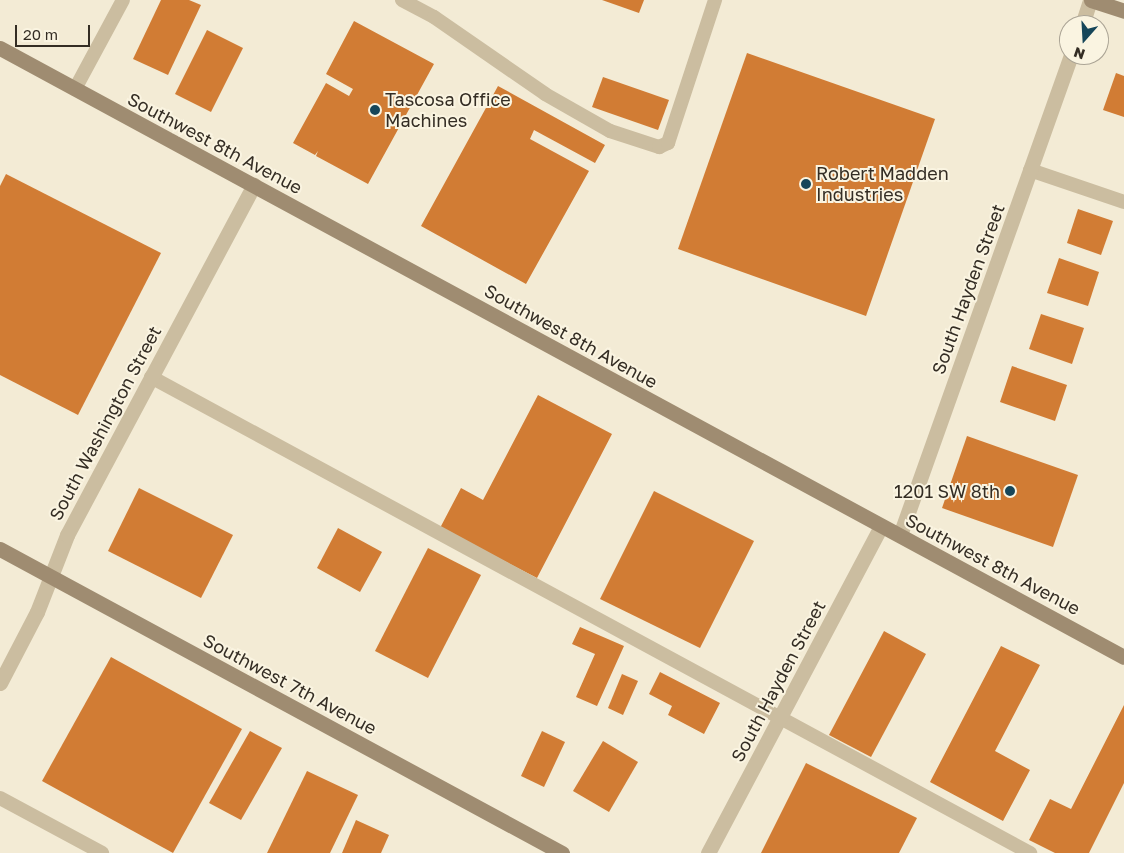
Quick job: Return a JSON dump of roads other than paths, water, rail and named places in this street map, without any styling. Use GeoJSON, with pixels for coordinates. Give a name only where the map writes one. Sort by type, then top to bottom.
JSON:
{"type":"FeatureCollection","features":[{"type":"Feature","properties":{"kind":"main road"},"geometry":{"type":"LineString","coordinates":[[1091,0],[1124,11]]}},
{"type":"Feature","properties":{"kind":"main road","name":"Southwest 8th Avenue"},"geometry":{"type":"LineString","coordinates":[[0,48],[1124,657]]}},
{"type":"Feature","properties":{"kind":"main road","name":"Southwest 7th Avenue"},"geometry":{"type":"LineString","coordinates":[[0,549],[562,853]]}},
{"type":"Feature","properties":{"kind":"street"},"geometry":{"type":"LineString","coordinates":[[1086,15],[1091,0]]}},
{"type":"Feature","properties":{"kind":"street","name":"South Hayden Street"},"geometry":{"type":"LineString","coordinates":[[900,535],[1067,65]]}},
{"type":"Feature","properties":{"kind":"street","name":"South Washington Street"},"geometry":{"type":"LineString","coordinates":[[0,683],[37,612],[67,535],[254,185]]}},
{"type":"Feature","properties":{"kind":"street","name":"South Hayden Street"},"geometry":{"type":"LineString","coordinates":[[708,853],[881,526]]}},
{"type":"Feature","properties":{"kind":"lane"},"geometry":{"type":"LineString","coordinates":[[75,89],[123,0]]}},
{"type":"Feature","properties":{"kind":"lane"},"geometry":{"type":"LineString","coordinates":[[402,0],[434,17],[545,94],[610,131],[659,147],[668,143],[715,0]]}},
{"type":"Feature","properties":{"kind":"lane"},"geometry":{"type":"LineString","coordinates":[[1030,170],[1124,202]]}},
{"type":"Feature","properties":{"kind":"lane"},"geometry":{"type":"LineString","coordinates":[[151,377],[1030,853]]}},
{"type":"Feature","properties":{"kind":"lane"},"geometry":{"type":"LineString","coordinates":[[0,798],[102,853]]}},
{"type":"Feature","properties":{"kind":"place","name":"Tascosa Office Machines"},"geometry":{"type":"Point","coordinates":[375,110]}},
{"type":"Feature","properties":{"kind":"place","name":"Robert Madden Industries"},"geometry":{"type":"Point","coordinates":[806,184]}},
{"type":"Feature","properties":{"kind":"place","name":"1201 SW 8th"},"geometry":{"type":"Point","coordinates":[1010,491]}}]}
